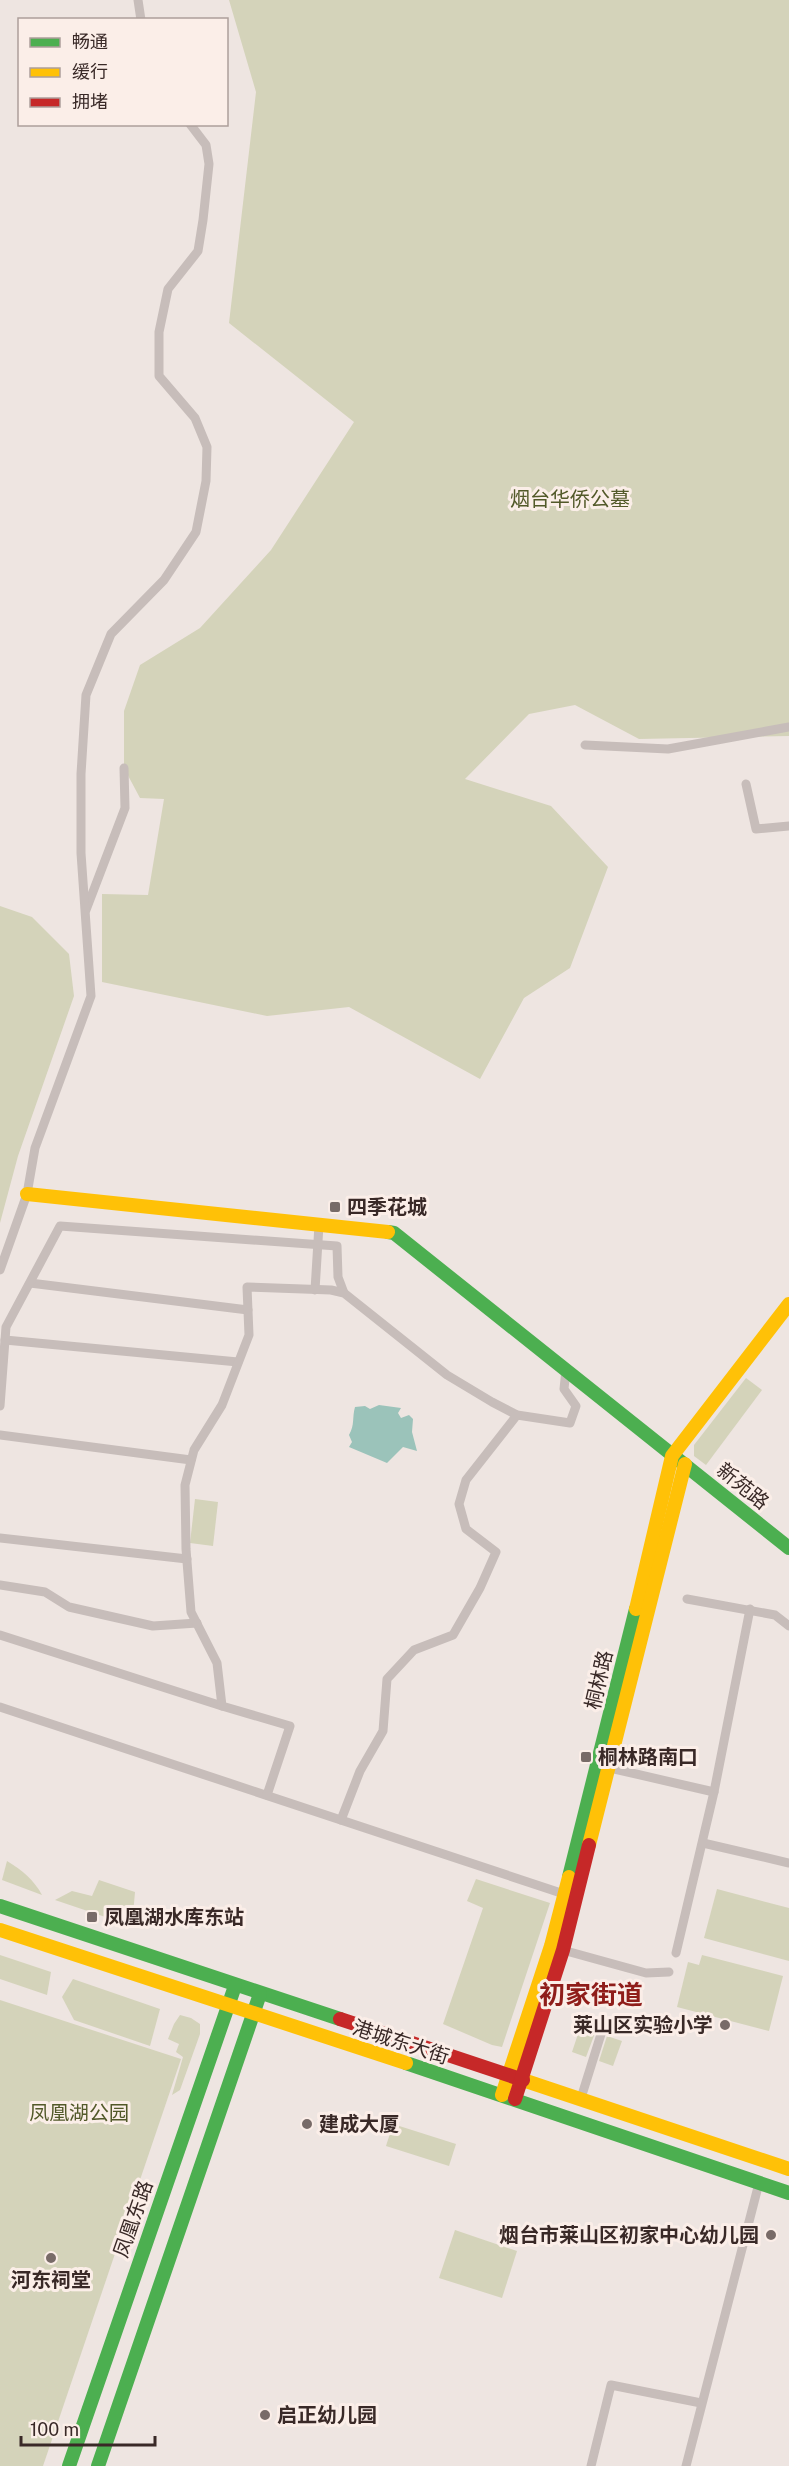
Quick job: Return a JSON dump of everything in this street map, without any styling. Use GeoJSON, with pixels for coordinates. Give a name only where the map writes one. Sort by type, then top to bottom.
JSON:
{"type":"FeatureCollection","features":[{"type":"Feature","properties":{"kind":"street"},"geometry":{"type":"LineString","coordinates":[[138,0],[141,18]]}},
{"type":"Feature","properties":{"kind":"street"},"geometry":{"type":"LineString","coordinates":[[0,1270],[27,1194],[35,1148],[91,996],[81,853],[81,774],[86,695],[111,634],[164,580],[196,532],[206,481],[207,447],[195,418],[159,376],[159,332],[168,289],[198,251],[203,220],[209,164],[206,145],[192,126]]}},
{"type":"Feature","properties":{"kind":"street"},"geometry":{"type":"LineString","coordinates":[[585,745],[668,748],[789,727]]}},
{"type":"Feature","properties":{"kind":"street"},"geometry":{"type":"LineString","coordinates":[[85,913],[125,808],[124,768]]}},
{"type":"Feature","properties":{"kind":"street"},"geometry":{"type":"LineString","coordinates":[[746,784],[756,829],[789,826]]}},
{"type":"Feature","properties":{"kind":"street","name":"新苑路"},"geometry":{"type":"LineString","coordinates":[[27,1194],[394,1233],[789,1548]]}},
{"type":"Feature","properties":{"kind":"street"},"geometry":{"type":"LineString","coordinates":[[315,1290],[319,1225]]}},
{"type":"Feature","properties":{"kind":"street"},"geometry":{"type":"LineString","coordinates":[[0,1406],[6,1328],[60,1226],[337,1246],[338,1277],[344,1293],[447,1375],[517,1415],[570,1423],[576,1406],[564,1389],[566,1371]]}},
{"type":"Feature","properties":{"kind":"street"},"geometry":{"type":"LineString","coordinates":[[30,1283],[248,1310]]}},
{"type":"Feature","properties":{"kind":"street"},"geometry":{"type":"LineString","coordinates":[[222,1706],[217,1663],[191,1612],[185,1485],[191,1460],[194,1450],[222,1405],[249,1335],[247,1287],[344,1293]]}},
{"type":"Feature","properties":{"kind":"street","name":"桐林路"},"geometry":{"type":"LineString","coordinates":[[557,1948],[564,1894],[599,1764],[672,1456],[789,1304]]}},
{"type":"Feature","properties":{"kind":"street"},"geometry":{"type":"LineString","coordinates":[[5,1340],[238,1362]]}},
{"type":"Feature","properties":{"kind":"street"},"geometry":{"type":"LineString","coordinates":[[341,1820],[360,1771],[383,1731],[387,1679],[414,1650],[453,1635],[480,1588],[496,1552],[466,1529],[459,1504],[466,1480],[517,1415]]}},
{"type":"Feature","properties":{"kind":"street"},"geometry":{"type":"LineString","coordinates":[[0,1435],[191,1460]]}},
{"type":"Feature","properties":{"kind":"street","name":"桐林路"},"geometry":{"type":"LineString","coordinates":[[508,2097],[557,1948],[610,1768],[685,1464]]}},
{"type":"Feature","properties":{"kind":"street"},"geometry":{"type":"LineString","coordinates":[[0,1538],[187,1559]]}},
{"type":"Feature","properties":{"kind":"street"},"geometry":{"type":"LineString","coordinates":[[0,1585],[45,1592],[69,1607],[153,1626],[197,1623]]}},
{"type":"Feature","properties":{"kind":"street"},"geometry":{"type":"LineString","coordinates":[[687,1599],[775,1615],[789,1626]]}},
{"type":"Feature","properties":{"kind":"street"},"geometry":{"type":"LineString","coordinates":[[676,1953],[714,1792],[750,1609]]}},
{"type":"Feature","properties":{"kind":"street"},"geometry":{"type":"LineString","coordinates":[[0,1635],[290,1726],[267,1795]]}},
{"type":"Feature","properties":{"kind":"street"},"geometry":{"type":"LineString","coordinates":[[0,1707],[564,1894]]}},
{"type":"Feature","properties":{"kind":"street"},"geometry":{"type":"LineString","coordinates":[[610,1768],[714,1792]]}},
{"type":"Feature","properties":{"kind":"street"},"geometry":{"type":"LineString","coordinates":[[703,1843],[789,1863]]}},
{"type":"Feature","properties":{"kind":"street","name":"港城东大街"},"geometry":{"type":"LineString","coordinates":[[0,1906],[235,1986],[582,2098],[789,2169]]}},
{"type":"Feature","properties":{"kind":"street","name":"港城东大街"},"geometry":{"type":"LineString","coordinates":[[0,1930],[508,2097],[789,2193]]}},
{"type":"Feature","properties":{"kind":"street"},"geometry":{"type":"LineString","coordinates":[[557,1948],[646,1972],[669,1972]]}},
{"type":"Feature","properties":{"kind":"street","name":"凤凰东路"},"geometry":{"type":"LineString","coordinates":[[69,2466],[226,2005],[235,1986]]}},
{"type":"Feature","properties":{"kind":"street"},"geometry":{"type":"LineString","coordinates":[[98,2466],[260,1994]]}},
{"type":"Feature","properties":{"kind":"street"},"geometry":{"type":"LineString","coordinates":[[582,2098],[603,2031]]}},
{"type":"Feature","properties":{"kind":"street"},"geometry":{"type":"LineString","coordinates":[[686,2466],[759,2183]]}},
{"type":"Feature","properties":{"kind":"street"},"geometry":{"type":"LineString","coordinates":[[591,2466],[611,2385],[701,2403]]}},
{"type":"Feature","properties":{"kind":"green space","name":"烟台华侨公墓"},"geometry":{"type":"Polygon","coordinates":[[[229,0],[789,0],[789,736],[639,739],[575,705],[529,714],[465,779],[551,806],[608,867],[570,968],[524,998],[480,1079],[349,1007],[267,1016],[102,982],[102,894],[148,895],[164,799],[140,798],[124,768],[124,711],[140,665],[200,628],[271,550],[354,422],[229,323],[256,92],[229,0]]]}},
{"type":"Feature","properties":{"kind":"green space"},"geometry":{"type":"Polygon","coordinates":[[[0,906],[32,917],[69,954],[74,996],[18,1156],[0,1223],[0,906]]]}},
{"type":"Feature","properties":{"kind":"green space"},"geometry":{"type":"Polygon","coordinates":[[[746,1378],[762,1390],[706,1465],[694,1456],[694,1445],[746,1378]]]}},
{"type":"Feature","properties":{"kind":"green space"},"geometry":{"type":"Polygon","coordinates":[[[195,1499],[218,1502],[213,1546],[190,1543],[195,1499]]]}},
{"type":"Feature","properties":{"kind":"green space"},"geometry":{"type":"Polygon","coordinates":[[[7,1861],[27,1876],[42,1895],[2,1880],[7,1861]]]}},
{"type":"Feature","properties":{"kind":"green space"},"geometry":{"type":"Polygon","coordinates":[[[476,1879],[550,1903],[502,2047],[443,2024],[483,1908],[467,1901],[476,1879]]]}},
{"type":"Feature","properties":{"kind":"green space"},"geometry":{"type":"Polygon","coordinates":[[[99,1880],[135,1892],[132,1926],[55,1900],[72,1891],[92,1896],[99,1880]]]}},
{"type":"Feature","properties":{"kind":"green space"},"geometry":{"type":"Polygon","coordinates":[[[717,1889],[789,1908],[789,1961],[704,1938],[717,1889]]]}},
{"type":"Feature","properties":{"kind":"green space"},"geometry":{"type":"Polygon","coordinates":[[[0,1955],[51,1972],[47,1995],[0,1979],[0,1955]]]}},
{"type":"Feature","properties":{"kind":"green space"},"geometry":{"type":"Polygon","coordinates":[[[702,1955],[783,1976],[769,2031],[677,2007],[688,1962],[699,1965],[702,1955]]]}},
{"type":"Feature","properties":{"kind":"green space"},"geometry":{"type":"Polygon","coordinates":[[[73,1979],[160,2009],[150,2046],[74,2020],[62,1997],[73,1979]]]}},
{"type":"Feature","properties":{"kind":"green space","name":"凤凰湖公园"},"geometry":{"type":"Polygon","coordinates":[[[0,2000],[181,2059],[43,2466],[0,2466],[0,2000]]]}},
{"type":"Feature","properties":{"kind":"green space"},"geometry":{"type":"Polygon","coordinates":[[[180,2015],[200,2024],[200,2034],[180,2090],[172,2095],[183,2057],[176,2052],[179,2044],[168,2039],[180,2015]]]}},
{"type":"Feature","properties":{"kind":"green space"},"geometry":{"type":"Polygon","coordinates":[[[580,2028],[595,2033],[586,2057],[572,2052],[580,2028]]]}},
{"type":"Feature","properties":{"kind":"green space"},"geometry":{"type":"Polygon","coordinates":[[[607,2036],[622,2041],[613,2066],[599,2061],[607,2036]]]}},
{"type":"Feature","properties":{"kind":"green space"},"geometry":{"type":"Polygon","coordinates":[[[393,2124],[456,2144],[449,2166],[386,2146],[393,2124]]]}},
{"type":"Feature","properties":{"kind":"green space"},"geometry":{"type":"Polygon","coordinates":[[[455,2230],[517,2251],[502,2298],[439,2278],[455,2230]]]}},
{"type":"Feature","properties":{"kind":"water"},"geometry":{"type":"Polygon","coordinates":[[[379,1405],[401,1408],[398,1413],[401,1418],[409,1415],[413,1419],[412,1432],[417,1451],[403,1447],[387,1463],[349,1447],[352,1442],[349,1435],[355,1407],[365,1406],[370,1409],[379,1405]]]}},
{"type":"Feature","properties":{"kind":"traffic: fast"},"geometry":{"type":"LineString","coordinates":[[388,1232],[394,1233],[789,1548]]}},
{"type":"Feature","properties":{"kind":"traffic: fast"},"geometry":{"type":"LineString","coordinates":[[569,1877],[636,1609]]}},
{"type":"Feature","properties":{"kind":"traffic: fast"},"geometry":{"type":"LineString","coordinates":[[0,1906],[340,2019]]}},
{"type":"Feature","properties":{"kind":"traffic: fast"},"geometry":{"type":"LineString","coordinates":[[69,2466],[235,1986]]}},
{"type":"Feature","properties":{"kind":"traffic: fast"},"geometry":{"type":"LineString","coordinates":[[98,2466],[260,1994]]}},
{"type":"Feature","properties":{"kind":"traffic: fast"},"geometry":{"type":"LineString","coordinates":[[406,2063],[789,2193]]}},
{"type":"Feature","properties":{"kind":"traffic: slow"},"geometry":{"type":"LineString","coordinates":[[27,1194],[388,1232]]}},
{"type":"Feature","properties":{"kind":"traffic: slow"},"geometry":{"type":"LineString","coordinates":[[636,1609],[672,1456],[789,1304]]}},
{"type":"Feature","properties":{"kind":"traffic: slow"},"geometry":{"type":"LineString","coordinates":[[589,1845],[685,1464]]}},
{"type":"Feature","properties":{"kind":"traffic: slow"},"geometry":{"type":"LineString","coordinates":[[502,2095],[551,1946],[569,1877]]}},
{"type":"Feature","properties":{"kind":"traffic: slow"},"geometry":{"type":"LineString","coordinates":[[0,1930],[406,2063]]}},
{"type":"Feature","properties":{"kind":"traffic: slow"},"geometry":{"type":"LineString","coordinates":[[523,2080],[789,2169]]}},
{"type":"Feature","properties":{"kind":"traffic: jam"},"geometry":{"type":"LineString","coordinates":[[515,2099],[563,1950],[589,1845]]}},
{"type":"Feature","properties":{"kind":"traffic: jam"},"geometry":{"type":"LineString","coordinates":[[340,2019],[523,2080]]}},
{"type":"Feature","properties":{"kind":"place","name":"四季花城"},"geometry":{"type":"Point","coordinates":[335,1207]}},
{"type":"Feature","properties":{"kind":"place","name":"桐林路南口"},"geometry":{"type":"Point","coordinates":[586,1757]}},
{"type":"Feature","properties":{"kind":"place","name":"凤凰湖水库东站"},"geometry":{"type":"Point","coordinates":[92,1917]}},
{"type":"Feature","properties":{"kind":"place","name":"莱山区实验小学"},"geometry":{"type":"Point","coordinates":[725,2025]}},
{"type":"Feature","properties":{"kind":"place","name":"建成大厦"},"geometry":{"type":"Point","coordinates":[307,2124]}},
{"type":"Feature","properties":{"kind":"place","name":"烟台市莱山区初家中心幼儿园"},"geometry":{"type":"Point","coordinates":[771,2235]}},
{"type":"Feature","properties":{"kind":"place","name":"河东祠堂"},"geometry":{"type":"Point","coordinates":[51,2258]}},
{"type":"Feature","properties":{"kind":"place","name":"启正幼儿园"},"geometry":{"type":"Point","coordinates":[265,2415]}},
{"type":"Feature","properties":{"kind":"district","name":"初家街道"},"geometry":{"type":"Point","coordinates":[591,1994]}}]}
